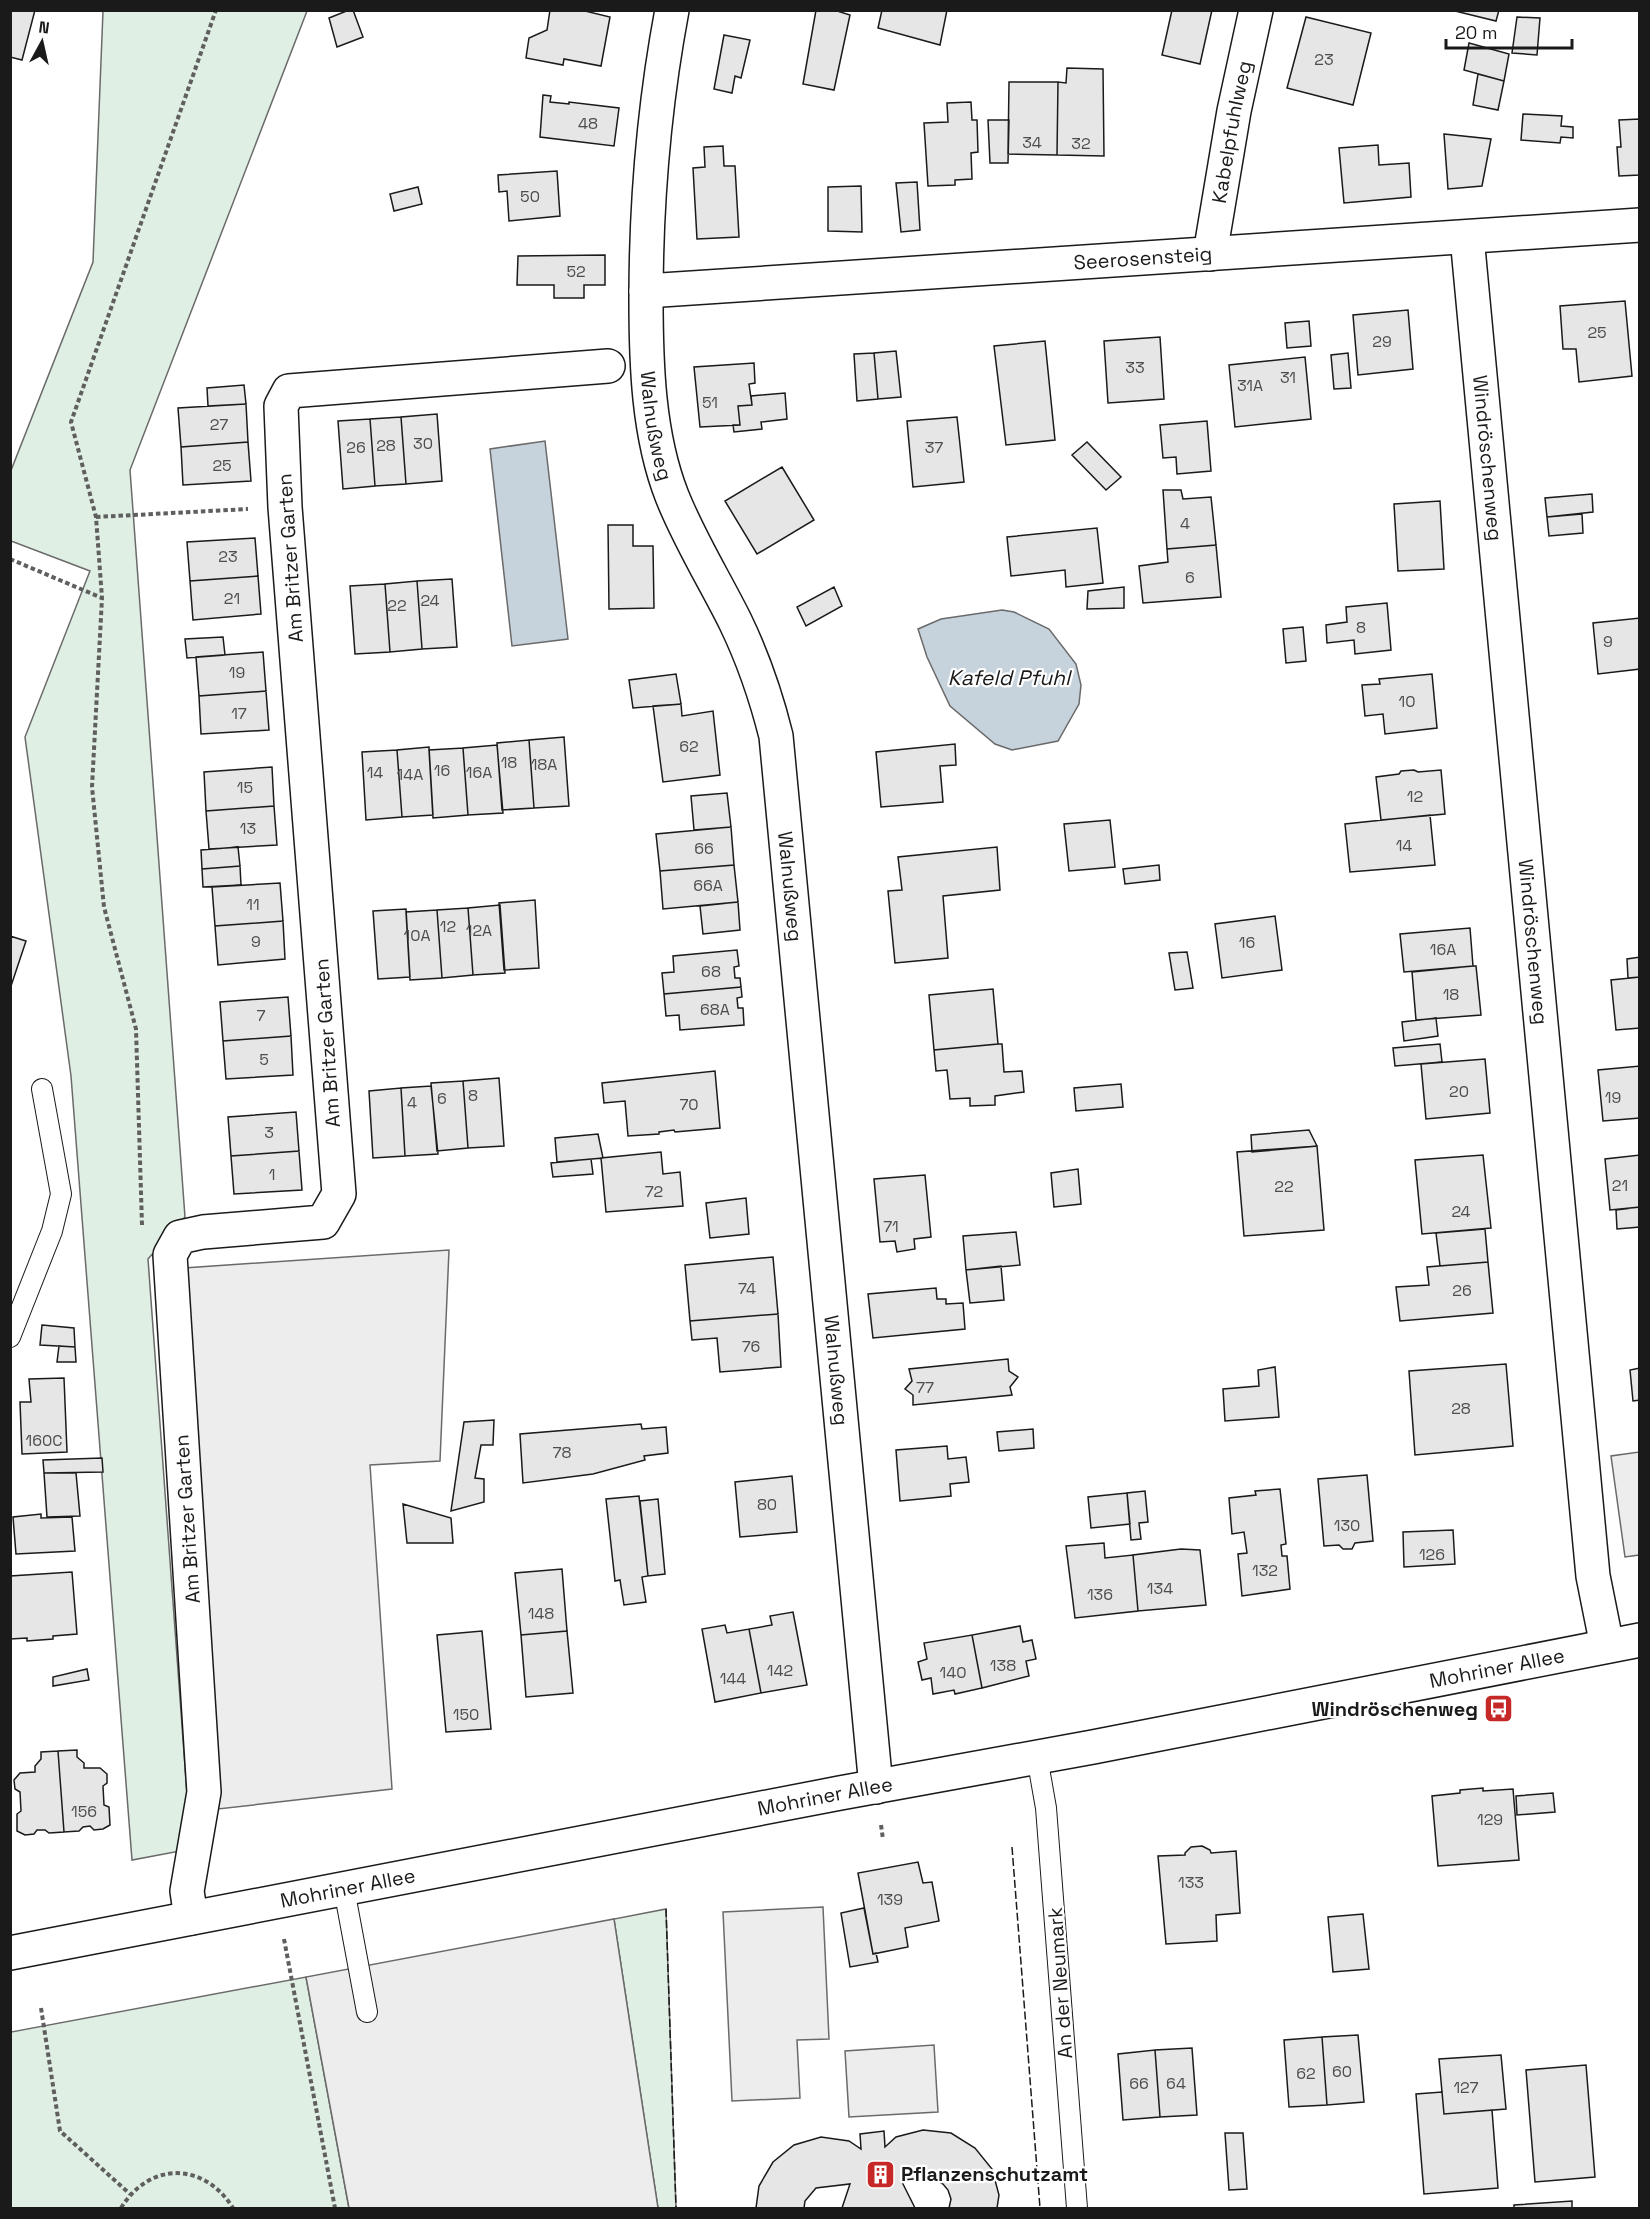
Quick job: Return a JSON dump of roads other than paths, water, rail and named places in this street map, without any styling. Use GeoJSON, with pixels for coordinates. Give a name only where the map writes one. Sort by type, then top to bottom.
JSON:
{"type":"FeatureCollection","features":[{"type":"Feature","properties":{"kind":"street","name":"Walnußweg"},"geometry":{"type":"LineString","coordinates":[[672,10],[651,153],[646,291],[628,366],[658,447],[671,494],[689,535],[736,622],[765,691],[776,736],[876,1787]]}},
{"type":"Feature","properties":{"kind":"street","name":"Kabelpfuhlweg"},"geometry":{"type":"LineString","coordinates":[[1210,254],[1234,111],[1256,10]]}},
{"type":"Feature","properties":{"kind":"street","name":"Seerosensteig"},"geometry":{"type":"LineString","coordinates":[[646,291],[1640,225]]}},
{"type":"Feature","properties":{"kind":"street","name":"Windröschenweg"},"geometry":{"type":"LineString","coordinates":[[1467,237],[1593,1576],[1607,1646]]}},
{"type":"Feature","properties":{"kind":"street","name":"Am Britzer Garten"},"geometry":{"type":"LineString","coordinates":[[191,1918],[187,1891],[204,1784],[170,1255],[180,1237],[203,1232],[323,1222],[339,1194],[285,507],[281,406],[289,391],[628,366]]}},
{"type":"Feature","properties":{"kind":"street","name":"Mohriner Allee"},"geometry":{"type":"LineString","coordinates":[[10,1953],[1640,1640]]}},
{"type":"Feature","properties":{"kind":"lane"},"geometry":{"type":"LineString","coordinates":[[10,1337],[52,1231],[61,1194],[42,1089]]}},
{"type":"Feature","properties":{"kind":"lane","name":"An der Neumark"},"geometry":{"type":"LineString","coordinates":[[1037,1757],[1046,1808],[1077,2208]]}},
{"type":"Feature","properties":{"kind":"lane"},"geometry":{"type":"LineString","coordinates":[[344,1889],[367,2012]]}},
{"type":"Feature","properties":{"kind":"water"},"geometry":{"type":"Polygon","coordinates":[[[545,441],[568,639],[512,646],[490,449],[545,441]]]}},
{"type":"Feature","properties":{"kind":"water","name":"Kafeld Pfuhl"},"geometry":{"type":"Polygon","coordinates":[[[1002,610],[1014,612],[1049,629],[1076,664],[1081,685],[1079,704],[1058,741],[1012,750],[995,744],[950,706],[927,657],[918,629],[941,619],[1002,610]]]}},
{"type":"Feature","properties":{"kind":"place","name":"Windröschenweg"},"geometry":{"type":"Point","coordinates":[1499,1709]}},
{"type":"Feature","properties":{"kind":"place","name":"Pflanzenschutzamt"},"geometry":{"type":"Point","coordinates":[880,2174]}}]}
